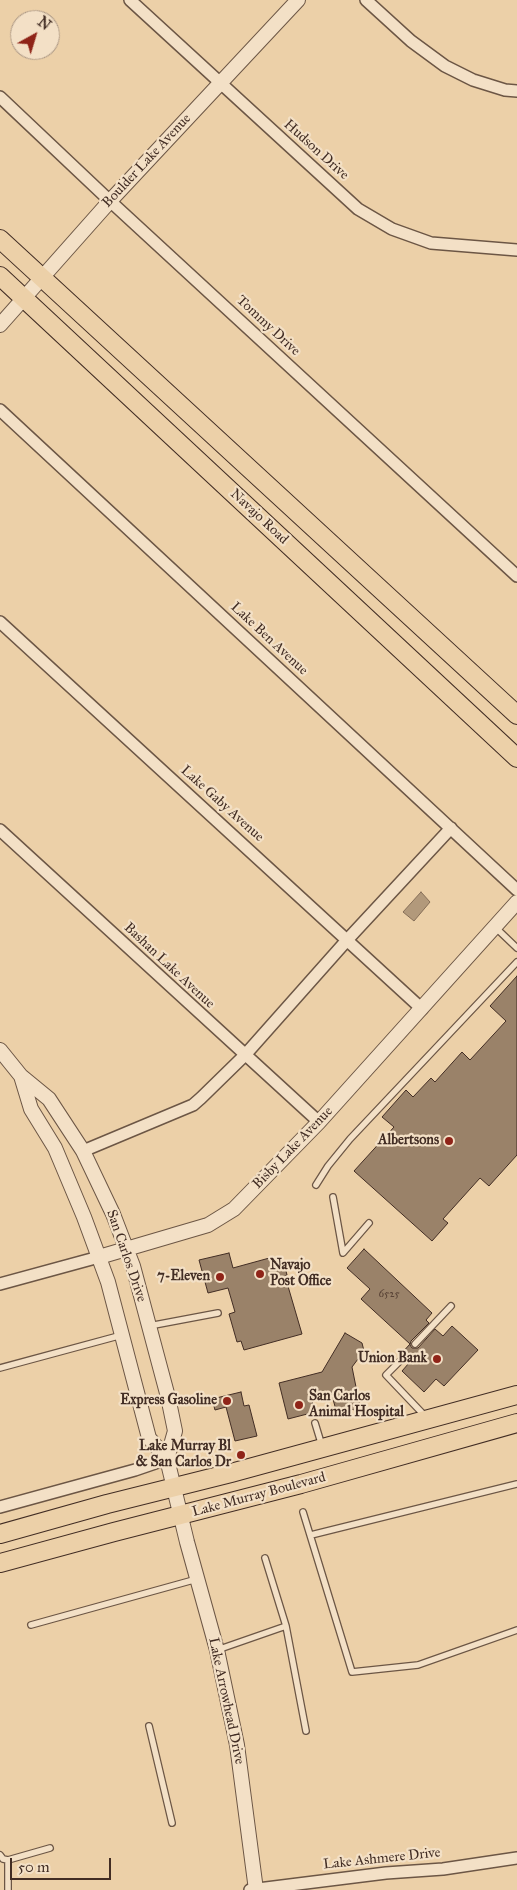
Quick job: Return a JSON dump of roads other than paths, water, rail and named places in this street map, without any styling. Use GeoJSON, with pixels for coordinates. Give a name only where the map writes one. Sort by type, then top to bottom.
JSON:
{"type":"FeatureCollection","features":[{"type":"Feature","properties":{"kind":"main road","name":"Navajo Road"},"geometry":{"type":"LineString","coordinates":[[0,239],[517,716]]}},
{"type":"Feature","properties":{"kind":"main road","name":"Navajo Road"},"geometry":{"type":"LineString","coordinates":[[0,276],[517,758]]}},
{"type":"Feature","properties":{"kind":"main road","name":"Lake Murray Boulevard"},"geometry":{"type":"LineString","coordinates":[[0,1534],[517,1395]]}},
{"type":"Feature","properties":{"kind":"main road"},"geometry":{"type":"LineString","coordinates":[[498,1428],[517,1413]]}},
{"type":"Feature","properties":{"kind":"main road","name":"Lake Murray Boulevard"},"geometry":{"type":"LineString","coordinates":[[0,1563],[311,1481],[517,1423]]}},
{"type":"Feature","properties":{"kind":"street","name":"Hudson Drive"},"geometry":{"type":"LineString","coordinates":[[130,0],[358,209],[392,229],[431,243],[517,250]]}},
{"type":"Feature","properties":{"kind":"street","name":"Boulder Lake Avenue"},"geometry":{"type":"LineString","coordinates":[[0,325],[110,201],[298,0]]}},
{"type":"Feature","properties":{"kind":"street"},"geometry":{"type":"LineString","coordinates":[[366,0],[411,41],[445,66],[473,80],[505,90],[517,91]]}},
{"type":"Feature","properties":{"kind":"street","name":"Tommy Drive"},"geometry":{"type":"LineString","coordinates":[[0,97],[110,201],[517,576]]}},
{"type":"Feature","properties":{"kind":"street","name":"Lake Ben Avenue"},"geometry":{"type":"LineString","coordinates":[[0,410],[517,890]]}},
{"type":"Feature","properties":{"kind":"street","name":"Lake Gaby Avenue"},"geometry":{"type":"LineString","coordinates":[[0,622],[422,1008]]}},
{"type":"Feature","properties":{"kind":"street"},"geometry":{"type":"LineString","coordinates":[[83,1151],[193,1105],[244,1055],[451,828]]}},
{"type":"Feature","properties":{"kind":"street","name":"Bashan Lake Avenue"},"geometry":{"type":"LineString","coordinates":[[0,830],[319,1122]]}},
{"type":"Feature","properties":{"kind":"street","name":"Bisby Lake Avenue"},"geometry":{"type":"LineString","coordinates":[[0,1284],[208,1225],[234,1209],[319,1122],[517,902]]}},
{"type":"Feature","properties":{"kind":"street","name":"San Carlos Drive"},"geometry":{"type":"LineString","coordinates":[[0,1050],[21,1076],[49,1100],[83,1151],[113,1214],[126,1249],[168,1397],[175,1431],[167,1459]]}},
{"type":"Feature","properties":{"kind":"street","name":"San Carlos Drive"},"geometry":{"type":"LineString","coordinates":[[21,1076],[32,1108],[54,1148],[99,1257],[108,1282],[149,1438],[167,1459],[180,1515]]}},
{"type":"Feature","properties":{"kind":"street"},"geometry":{"type":"LineString","coordinates":[[0,1507],[135,1470],[167,1459]]}},
{"type":"Feature","properties":{"kind":"street","name":"Lake Arrowhead Drive"},"geometry":{"type":"LineString","coordinates":[[180,1515],[217,1650],[237,1745],[254,1890]]}},
{"type":"Feature","properties":{"kind":"street","name":"Lake Ashmere Drive"},"geometry":{"type":"LineString","coordinates":[[254,1890],[386,1873],[444,1869],[517,1858]]}},
{"type":"Feature","properties":{"kind":"lane"},"geometry":{"type":"LineString","coordinates":[[495,927],[517,948]]}},
{"type":"Feature","properties":{"kind":"lane"},"geometry":{"type":"LineString","coordinates":[[316,1185],[328,1166],[350,1139],[517,962]]}},
{"type":"Feature","properties":{"kind":"lane"},"geometry":{"type":"LineString","coordinates":[[333,1197],[343,1252],[369,1223]]}},
{"type":"Feature","properties":{"kind":"lane"},"geometry":{"type":"LineString","coordinates":[[415,1344],[451,1306]]}},
{"type":"Feature","properties":{"kind":"lane"},"geometry":{"type":"LineString","coordinates":[[149,1326],[218,1313]]}},
{"type":"Feature","properties":{"kind":"lane"},"geometry":{"type":"LineString","coordinates":[[0,1368],[122,1335]]}},
{"type":"Feature","properties":{"kind":"lane"},"geometry":{"type":"LineString","coordinates":[[402,1358],[386,1375],[428,1419]]}},
{"type":"Feature","properties":{"kind":"lane"},"geometry":{"type":"LineString","coordinates":[[315,1423],[323,1448]]}},
{"type":"Feature","properties":{"kind":"lane"},"geometry":{"type":"LineString","coordinates":[[311,1534],[517,1484]]}},
{"type":"Feature","properties":{"kind":"lane"},"geometry":{"type":"LineString","coordinates":[[304,1512],[352,1672],[418,1665],[517,1630]]}},
{"type":"Feature","properties":{"kind":"lane"},"geometry":{"type":"LineString","coordinates":[[265,1558],[286,1626],[306,1731]]}},
{"type":"Feature","properties":{"kind":"lane"},"geometry":{"type":"LineString","coordinates":[[30,1625],[197,1579]]}},
{"type":"Feature","properties":{"kind":"lane"},"geometry":{"type":"LineString","coordinates":[[217,1650],[286,1626]]}},
{"type":"Feature","properties":{"kind":"lane"},"geometry":{"type":"LineString","coordinates":[[149,1726],[172,1823]]}},
{"type":"Feature","properties":{"kind":"lane"},"geometry":{"type":"LineString","coordinates":[[0,1856],[8,1860],[50,1848]]}},
{"type":"Feature","properties":{"kind":"lane"},"geometry":{"type":"LineString","coordinates":[[8,1860],[8,1890]]}},
{"type":"Feature","properties":{"kind":"place","name":"Albertsons"},"geometry":{"type":"Point","coordinates":[449,1141]}},
{"type":"Feature","properties":{"kind":"place","name":"Navajo Post Office"},"geometry":{"type":"Point","coordinates":[260,1274]}},
{"type":"Feature","properties":{"kind":"place","name":"7-Eleven"},"geometry":{"type":"Point","coordinates":[220,1277]}},
{"type":"Feature","properties":{"kind":"place","name":"Union Bank"},"geometry":{"type":"Point","coordinates":[437,1359]}},
{"type":"Feature","properties":{"kind":"place","name":"Express Gasoline"},"geometry":{"type":"Point","coordinates":[227,1401]}},
{"type":"Feature","properties":{"kind":"place","name":"San Carlos Animal Hospital"},"geometry":{"type":"Point","coordinates":[299,1405]}},
{"type":"Feature","properties":{"kind":"place","name":"Lake Murray Bl & San Carlos Dr"},"geometry":{"type":"Point","coordinates":[241,1455]}}]}
